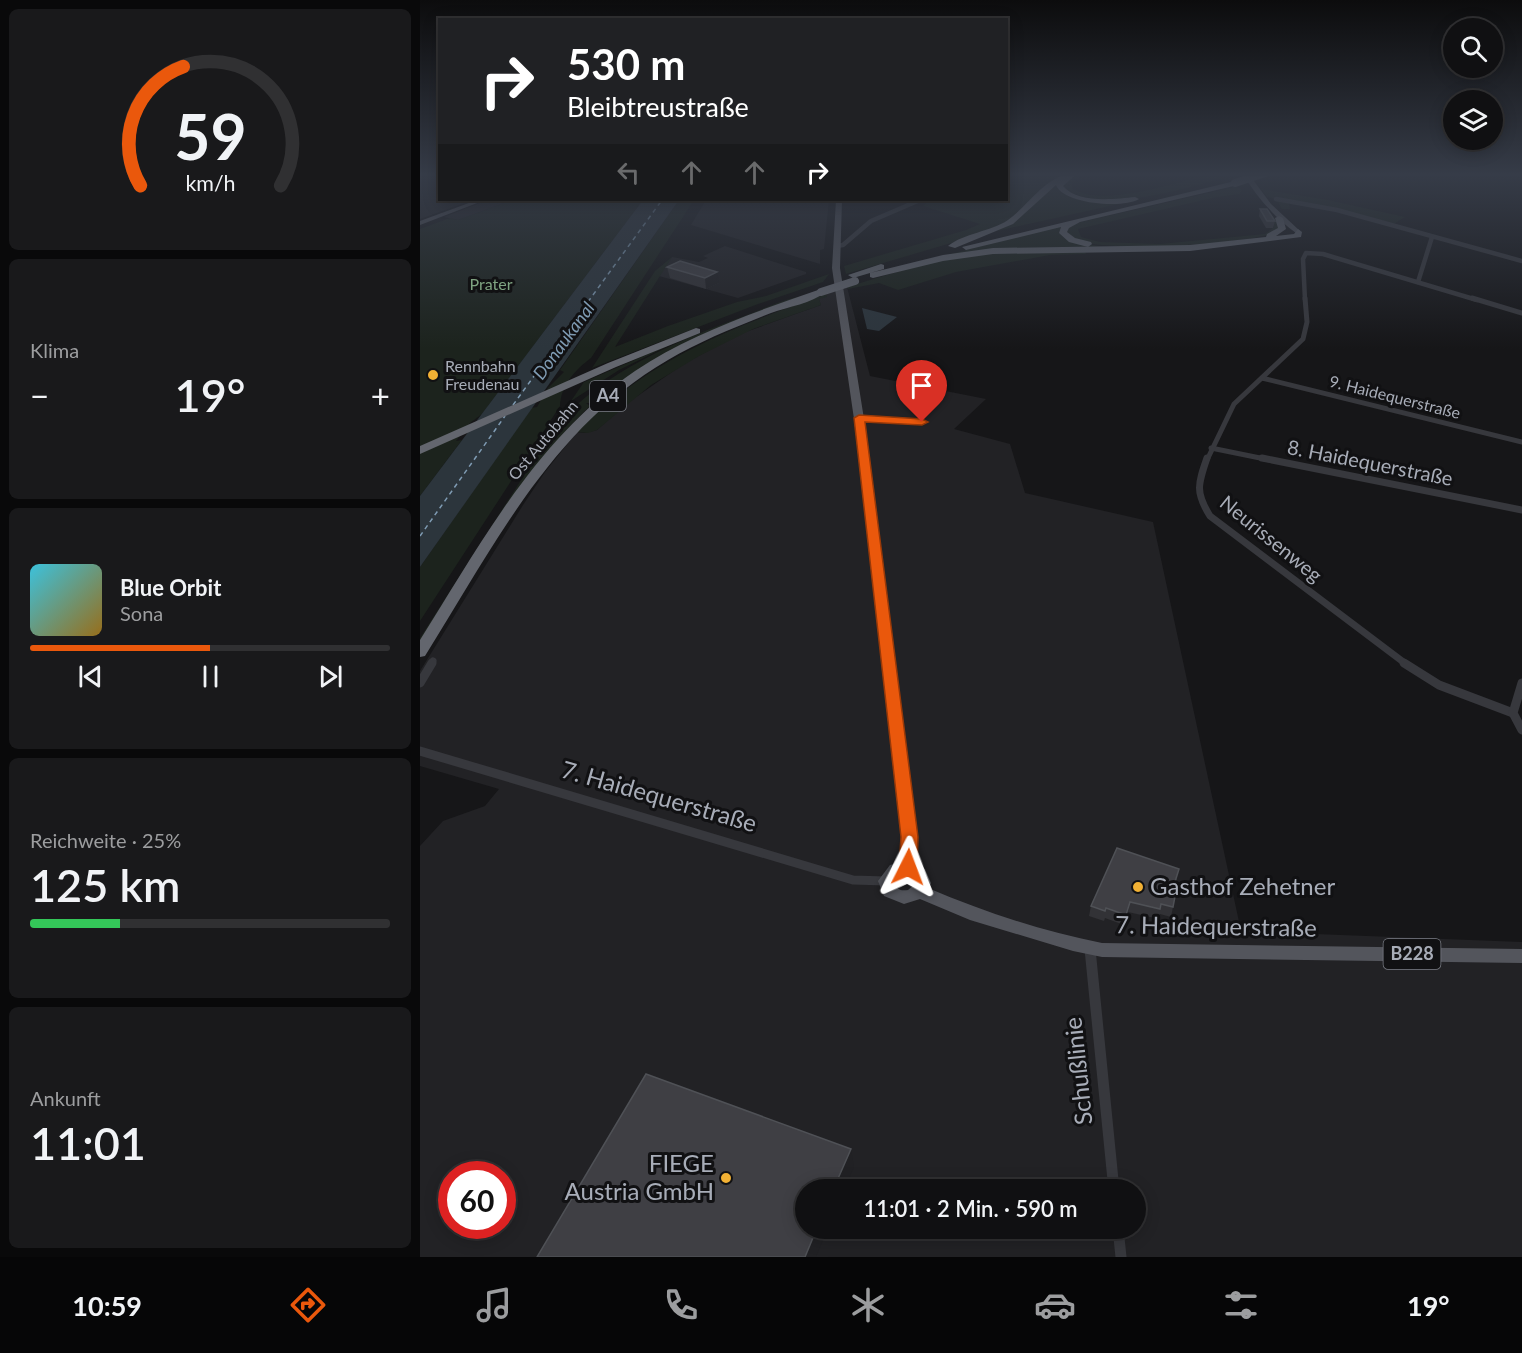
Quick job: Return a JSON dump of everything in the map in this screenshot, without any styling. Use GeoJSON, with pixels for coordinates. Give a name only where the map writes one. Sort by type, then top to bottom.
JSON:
{"type":"FeatureCollection","features":[{"type":"Feature","properties":{"kind":"highway"},"geometry":{"type":"LineString","coordinates":[[952,246],[987,232]]}},
{"type":"Feature","properties":{"kind":"highway","name":"A4"},"geometry":{"type":"LineString","coordinates":[[420,450],[612,365],[728,319],[952,246],[1007,232]]}},
{"type":"Feature","properties":{"kind":"highway","name":"A4"},"geometry":{"type":"LineString","coordinates":[[854,278],[873,275],[978,243],[1026,232]]}},
{"type":"Feature","properties":{"kind":"highway"},"geometry":{"type":"LineString","coordinates":[[1063,232],[1076,242],[1125,247],[1210,243],[1298,232]]}},
{"type":"Feature","properties":{"kind":"highway"},"geometry":{"type":"LineString","coordinates":[[1270,236],[1277,232]]}},
{"type":"Feature","properties":{"kind":"highway"},"geometry":{"type":"LineString","coordinates":[[873,275],[944,258],[981,253],[1017,250],[1204,248],[1291,237],[1298,235],[1298,232]]}},
{"type":"Feature","properties":{"kind":"highway","name":"Ost Autobahn"},"geometry":{"type":"LineString","coordinates":[[420,652],[542,463],[591,411],[644,370],[701,338],[821,289]]}},
{"type":"Feature","properties":{"kind":"main road"},"geometry":{"type":"LineString","coordinates":[[837,232],[836,268],[859,418],[908,828],[908,867]]}},
{"type":"Feature","properties":{"kind":"main road"},"geometry":{"type":"LineString","coordinates":[[886,880],[896,869],[908,867],[914,869],[923,878],[919,891]]}},
{"type":"Feature","properties":{"kind":"main road","name":"7. Haidequerstraße"},"geometry":{"type":"LineString","coordinates":[[886,880],[889,891],[899,897],[913,896],[919,891],[970,913],[1090,949],[1522,956]]}},
{"type":"Feature","properties":{"kind":"street"},"geometry":{"type":"LineString","coordinates":[[836,246],[843,245],[859,232]]}},
{"type":"Feature","properties":{"kind":"street"},"geometry":{"type":"LineString","coordinates":[[1413,232],[1522,261]]}},
{"type":"Feature","properties":{"kind":"street"},"geometry":{"type":"LineString","coordinates":[[1432,237],[1418,282],[1522,314]]}},
{"type":"Feature","properties":{"kind":"street","name":"Neurissenweg"},"geometry":{"type":"LineString","coordinates":[[1418,282],[1313,252],[1306,253],[1303,259],[1307,322],[1303,339],[1234,404],[1212,448],[1198,484],[1201,501],[1210,516],[1413,669],[1439,685],[1513,713]]}},
{"type":"Feature","properties":{"kind":"street","name":"9. Haidequerstraße"},"geometry":{"type":"LineString","coordinates":[[1262,378],[1522,442]]}},
{"type":"Feature","properties":{"kind":"street"},"geometry":{"type":"LineString","coordinates":[[859,418],[922,422]]}},
{"type":"Feature","properties":{"kind":"street","name":"8. Haidequerstraße"},"geometry":{"type":"LineString","coordinates":[[1212,448],[1522,510]]}},
{"type":"Feature","properties":{"kind":"street"},"geometry":{"type":"LineString","coordinates":[[420,683],[433,662]]}},
{"type":"Feature","properties":{"kind":"street"},"geometry":{"type":"LineString","coordinates":[[1522,683],[1513,713],[1522,730]]}},
{"type":"Feature","properties":{"kind":"street","name":"7. Haidequerstraße"},"geometry":{"type":"LineString","coordinates":[[420,751],[853,880],[886,880]]}},
{"type":"Feature","properties":{"kind":"street","name":"Schußlinie"},"geometry":{"type":"LineString","coordinates":[[1090,949],[1113,1179]]}},
{"type":"Feature","properties":{"kind":"street"},"geometry":{"type":"LineString","coordinates":[[1119,1239],[1121,1257]]}},
{"type":"Feature","properties":{"kind":"shaded area"},"geometry":{"type":"Polygon","coordinates":[[[713,232],[826,232],[824,249],[820,250],[820,264],[713,232]]]}},
{"type":"Feature","properties":{"kind":"shaded area"},"geometry":{"type":"Polygon","coordinates":[[[725,246],[806,272],[806,274],[738,298],[659,276],[672,257],[699,262],[708,258],[703,256],[725,246]]]}},
{"type":"Feature","properties":{"kind":"shaded area"},"geometry":{"type":"Polygon","coordinates":[[[847,287],[870,376],[986,399],[954,429],[1010,444],[1025,493],[1153,522],[1241,931],[1522,942],[1522,1257],[420,1257],[420,846],[443,821],[485,806],[499,789],[420,766],[420,671],[523,505],[545,472],[577,432],[597,430],[626,404],[685,363],[740,334],[821,305],[819,299],[826,294],[847,287]]]}},
{"type":"Feature","properties":{"kind":"green space","name":"Prater"},"geometry":{"type":"Polygon","coordinates":[[[420,232],[619,232],[482,414],[470,423],[456,441],[462,440],[420,496],[420,232]]]}},
{"type":"Feature","properties":{"kind":"green space"},"geometry":{"type":"Polygon","coordinates":[[[657,232],[673,232],[591,358],[566,385],[560,406],[420,621],[420,567],[531,408],[537,407],[548,388],[564,372],[560,370],[657,232]]]}},
{"type":"Feature","properties":{"kind":"green space"},"geometry":{"type":"Polygon","coordinates":[[[960,232],[985,232],[846,274],[844,266],[960,232]]]}},
{"type":"Feature","properties":{"kind":"green space"},"geometry":{"type":"Polygon","coordinates":[[[1037,232],[1062,232],[1076,242],[1105,247],[1045,248],[936,258],[1037,232]]]}},
{"type":"Feature","properties":{"kind":"green space"},"geometry":{"type":"Polygon","coordinates":[[[1067,232],[1079,232],[1081,237],[1100,242],[1160,244],[1276,232],[1240,240],[1151,246],[1099,245],[1083,242],[1067,232]]]}},
{"type":"Feature","properties":{"kind":"green space"},"geometry":{"type":"Polygon","coordinates":[[[1295,234],[1216,245],[1118,247],[1197,245],[1295,234]]]}},
{"type":"Feature","properties":{"kind":"green space"},"geometry":{"type":"Polygon","coordinates":[[[1085,251],[1086,254],[1050,255],[956,272],[898,290],[879,283],[848,289],[847,287],[920,265],[977,254],[1085,251]]]}},
{"type":"Feature","properties":{"kind":"green space"},"geometry":{"type":"Polygon","coordinates":[[[672,257],[615,347],[737,302],[766,296],[829,274],[823,282],[758,304],[592,368],[655,271],[672,257]]]}},
{"type":"Feature","properties":{"kind":"green space"},"geometry":{"type":"Polygon","coordinates":[[[826,294],[827,297],[819,299],[821,305],[753,329],[699,356],[651,385],[597,430],[588,433],[577,432],[600,410],[664,364],[743,325],[826,294]]]}},
{"type":"Feature","properties":{"kind":"green space"},"geometry":{"type":"Polygon","coordinates":[[[803,296],[644,367],[594,403],[586,403],[590,406],[541,460],[498,519],[420,642],[420,638],[555,427],[574,407],[596,389],[644,359],[695,335],[775,304],[803,296]]]}},
{"type":"Feature","properties":{"kind":"green space"},"geometry":{"type":"Polygon","coordinates":[[[678,341],[619,370],[571,401],[584,382],[678,341]]]}},
{"type":"Feature","properties":{"kind":"water","name":"Donaukanal"},"geometry":{"type":"Polygon","coordinates":[[[619,232],[657,232],[420,567],[420,496],[619,232]]]}},
{"type":"Feature","properties":{"kind":"water"},"geometry":{"type":"Polygon","coordinates":[[[862,308],[897,317],[879,331],[867,329],[862,308]]]}},
{"type":"Feature","properties":{"kind":"building"},"geometry":{"type":"Polygon","coordinates":[[[680,261],[717,272],[705,278],[667,267],[680,261]]]}},
{"type":"Feature","properties":{"kind":"building","name":"Gasthof Zehetner"},"geometry":{"type":"Polygon","coordinates":[[[1117,848],[1179,869],[1174,885],[1177,886],[1173,907],[1161,904],[1160,909],[1130,902],[1126,915],[1091,906],[1117,848]]]}},
{"type":"Feature","properties":{"kind":"building","name":"FIEGE Austria GmbH"},"geometry":{"type":"Polygon","coordinates":[[[646,1074],[851,1149],[838,1179],[795,1179],[795,1239],[812,1239],[805,1257],[537,1257],[646,1074]]]}},
{"type":"Feature","properties":{"kind":"ferry route"},"geometry":{"type":"LineString","coordinates":[[513,405],[639,232]]}},
{"type":"Feature","properties":{"kind":"ferry route"},"geometry":{"type":"LineString","coordinates":[[420,536],[505,416]]}},
{"type":"Feature","properties":{"kind":"place","name":"Rennbahn Freudenau"},"geometry":{"type":"Point","coordinates":[433,375]}},
{"type":"Feature","properties":{"kind":"place","name":"Gasthof Zehetner"},"geometry":{"type":"Point","coordinates":[1138,887]}},
{"type":"Feature","properties":{"kind":"place","name":"FIEGE Austria GmbH"},"geometry":{"type":"Point","coordinates":[726,1178]}},
{"type":"Feature","properties":{"kind":"route"},"geometry":{"type":"LineString","coordinates":[[908,867],[909,837],[859,418],[922,422]]}}]}
